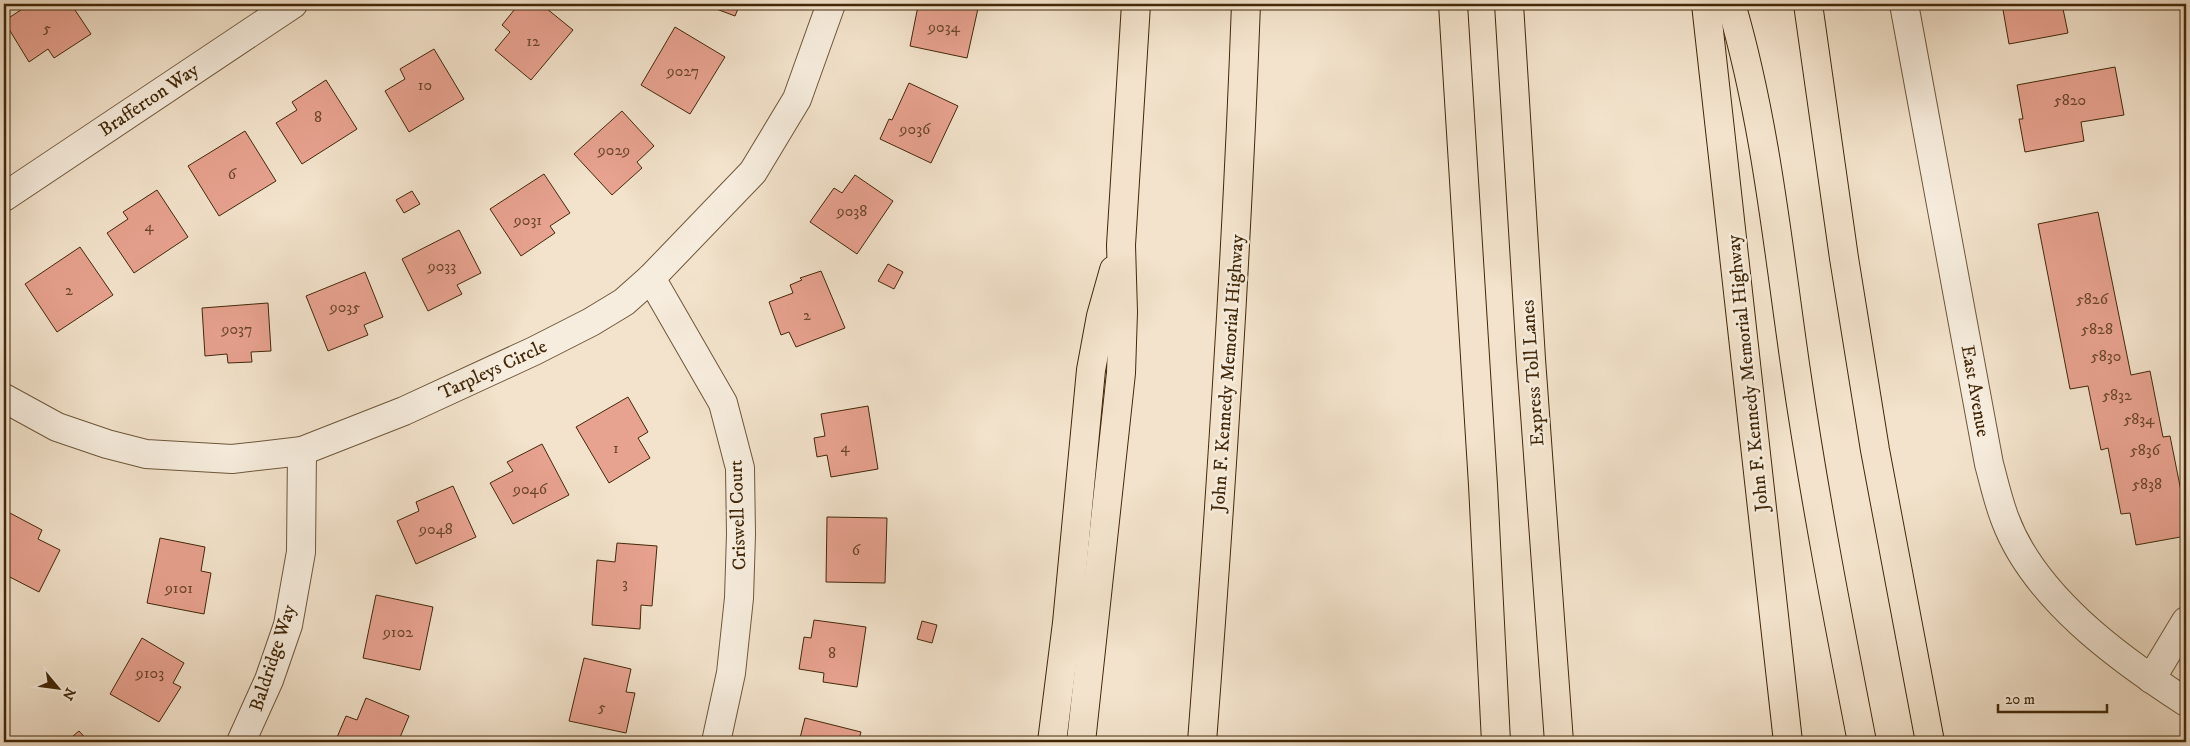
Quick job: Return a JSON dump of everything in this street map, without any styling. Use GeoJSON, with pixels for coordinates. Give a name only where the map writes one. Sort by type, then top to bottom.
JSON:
{"type":"FeatureCollection","features":[{"type":"Feature","properties":{"kind":"highway"},"geometry":{"type":"LineString","coordinates":[[1081,742],[1120,373],[1123,312],[1121,245],[1136,4]]}},
{"type":"Feature","properties":{"kind":"highway","name":"John F. Kennedy Memorial Highway"},"geometry":{"type":"LineString","coordinates":[[1202,742],[1226,423],[1237,229],[1246,4]]}},
{"type":"Feature","properties":{"kind":"highway"},"geometry":{"type":"LineString","coordinates":[[1453,4],[1483,485],[1496,742]]}},
{"type":"Feature","properties":{"kind":"highway","name":"Express Toll Lanes"},"geometry":{"type":"LineString","coordinates":[[1509,4],[1559,742]]}},
{"type":"Feature","properties":{"kind":"highway","name":"John F. Kennedy Memorial Highway"},"geometry":{"type":"LineString","coordinates":[[1706,4],[1788,742]]}},
{"type":"Feature","properties":{"kind":"highway"},"geometry":{"type":"LineString","coordinates":[[1731,4],[1762,143],[1808,452],[1862,742]]}},
{"type":"Feature","properties":{"kind":"highway"},"geometry":{"type":"LineString","coordinates":[[1808,4],[1844,258],[1875,450],[1930,742]]}},
{"type":"Feature","properties":{"kind":"highway"},"geometry":{"type":"LineString","coordinates":[[1052,742],[1067,623],[1091,370],[1101,316],[1121,245]]}},
{"type":"Feature","properties":{"kind":"street","name":"Brafferton Way"},"geometry":{"type":"LineString","coordinates":[[4,197],[293,4]]}},
{"type":"Feature","properties":{"kind":"street","name":"Tarpleys Circle"},"geometry":{"type":"LineString","coordinates":[[4,398],[57,427],[107,444],[146,454],[232,459],[302,451],[404,411],[534,351],[591,322],[624,302],[651,278],[753,172],[797,99],[831,4]]}},
{"type":"Feature","properties":{"kind":"street","name":"East Avenue"},"geometry":{"type":"LineString","coordinates":[[1904,4],[1989,464],[2005,520],[2026,560],[2076,618],[2114,653],[2186,702]]}},
{"type":"Feature","properties":{"kind":"street","name":"Criswell Court"},"geometry":{"type":"LineString","coordinates":[[651,278],[723,403],[740,468],[742,534],[739,598],[731,673],[716,742]]}},
{"type":"Feature","properties":{"kind":"street","name":"Baldridge Way"},"geometry":{"type":"LineString","coordinates":[[241,742],[269,680],[288,625],[301,552],[302,451]]}},
{"type":"Feature","properties":{"kind":"street"},"geometry":{"type":"LineString","coordinates":[[2151,679],[2186,621]]}},
{"type":"Feature","properties":{"kind":"building"},"geometry":{"type":"Polygon","coordinates":[[[30,4],[71,4],[91,34],[54,58],[48,49],[29,62],[4,21],[30,4]]]}},
{"type":"Feature","properties":{"kind":"building"},"geometry":{"type":"Polygon","coordinates":[[[519,4],[541,4],[573,30],[531,80],[495,50],[510,32],[502,25],[519,4]]]}},
{"type":"Feature","properties":{"kind":"building"},"geometry":{"type":"Polygon","coordinates":[[[703,4],[740,4],[735,16],[703,4]]]}},
{"type":"Feature","properties":{"kind":"building"},"geometry":{"type":"Polygon","coordinates":[[[930,4],[979,4],[967,58],[910,46],[918,6],[929,9],[930,4]]]}},
{"type":"Feature","properties":{"kind":"building"},"geometry":{"type":"Polygon","coordinates":[[[2002,4],[2062,4],[2068,33],[2009,44],[2002,4]]]}},
{"type":"Feature","properties":{"kind":"building"},"geometry":{"type":"Polygon","coordinates":[[[675,27],[725,57],[690,114],[641,85],[675,27]]]}},
{"type":"Feature","properties":{"kind":"building"},"geometry":{"type":"Polygon","coordinates":[[[434,49],[464,99],[409,132],[385,91],[405,79],[400,69],[434,49]]]}},
{"type":"Feature","properties":{"kind":"building"},"geometry":{"type":"Polygon","coordinates":[[[2115,67],[2124,115],[2081,122],[2084,141],[2025,152],[2019,119],[2023,119],[2017,85],[2115,67]]]}},
{"type":"Feature","properties":{"kind":"building"},"geometry":{"type":"Polygon","coordinates":[[[326,80],[357,129],[302,164],[276,123],[297,110],[292,102],[326,80]]]}},
{"type":"Feature","properties":{"kind":"building"},"geometry":{"type":"Polygon","coordinates":[[[909,83],[958,106],[931,163],[880,139],[889,119],[892,120],[909,83]]]}},
{"type":"Feature","properties":{"kind":"building"},"geometry":{"type":"Polygon","coordinates":[[[622,111],[654,146],[637,162],[642,168],[612,195],[574,154],[622,111]]]}},
{"type":"Feature","properties":{"kind":"building"},"geometry":{"type":"Polygon","coordinates":[[[245,131],[276,181],[219,216],[188,166],[245,131]]]}},
{"type":"Feature","properties":{"kind":"building"},"geometry":{"type":"Polygon","coordinates":[[[544,174],[570,213],[550,226],[555,233],[521,256],[490,209],[544,174]]]}},
{"type":"Feature","properties":{"kind":"building"},"geometry":{"type":"Polygon","coordinates":[[[855,175],[893,201],[857,254],[810,222],[834,188],[842,193],[855,175]]]}},
{"type":"Feature","properties":{"kind":"building"},"geometry":{"type":"Polygon","coordinates":[[[157,190],[188,237],[134,273],[107,233],[128,219],[123,212],[157,190]]]}},
{"type":"Feature","properties":{"kind":"building"},"geometry":{"type":"Polygon","coordinates":[[[412,191],[420,204],[404,213],[396,200],[412,191]]]}},
{"type":"Feature","properties":{"kind":"building"},"geometry":{"type":"Polygon","coordinates":[[[2098,212],[2131,375],[2150,371],[2163,437],[2170,436],[2183,501],[2186,500],[2186,536],[2136,545],[2130,513],[2121,514],[2108,448],[2101,450],[2088,386],[2070,389],[2038,224],[2098,212]]]}},
{"type":"Feature","properties":{"kind":"building"},"geometry":{"type":"Polygon","coordinates":[[[459,230],[481,273],[457,285],[462,294],[428,311],[402,259],[459,230]]]}},
{"type":"Feature","properties":{"kind":"building"},"geometry":{"type":"Polygon","coordinates":[[[80,247],[113,295],[57,332],[25,284],[80,247]]]}},
{"type":"Feature","properties":{"kind":"building"},"geometry":{"type":"Polygon","coordinates":[[[888,264],[903,272],[894,289],[878,281],[888,264]]]}},
{"type":"Feature","properties":{"kind":"building"},"geometry":{"type":"Polygon","coordinates":[[[821,271],[845,328],[796,347],[789,332],[781,335],[769,302],[793,293],[790,285],[802,280],[800,278],[821,271]]]}},
{"type":"Feature","properties":{"kind":"building"},"geometry":{"type":"Polygon","coordinates":[[[365,272],[383,317],[364,325],[368,335],[328,351],[306,296],[365,272]]]}},
{"type":"Feature","properties":{"kind":"building"},"geometry":{"type":"Polygon","coordinates":[[[268,303],[271,351],[251,352],[252,362],[228,363],[227,354],[205,356],[202,308],[268,303]]]}},
{"type":"Feature","properties":{"kind":"building"},"geometry":{"type":"Polygon","coordinates":[[[628,397],[648,432],[638,438],[650,458],[609,483],[576,427],[628,397]]]}},
{"type":"Feature","properties":{"kind":"building"},"geometry":{"type":"Polygon","coordinates":[[[868,406],[878,469],[831,477],[827,455],[817,457],[814,438],[825,436],[821,414],[868,406]]]}},
{"type":"Feature","properties":{"kind":"building"},"geometry":{"type":"Polygon","coordinates":[[[542,444],[569,495],[513,524],[490,483],[513,471],[507,462],[542,444]]]}},
{"type":"Feature","properties":{"kind":"building"},"geometry":{"type":"Polygon","coordinates":[[[453,486],[476,537],[416,564],[397,521],[419,511],[416,502],[453,486]]]}},
{"type":"Feature","properties":{"kind":"building"},"geometry":{"type":"Polygon","coordinates":[[[8,512],[42,530],[38,539],[60,550],[39,592],[4,574],[4,520],[8,512]]]}},
{"type":"Feature","properties":{"kind":"building"},"geometry":{"type":"Polygon","coordinates":[[[827,517],[887,518],[885,583],[826,582],[827,517]]]}},
{"type":"Feature","properties":{"kind":"building"},"geometry":{"type":"Polygon","coordinates":[[[160,538],[205,547],[201,571],[211,573],[204,614],[147,603],[160,538]]]}},
{"type":"Feature","properties":{"kind":"building"},"geometry":{"type":"Polygon","coordinates":[[[617,543],[657,546],[652,606],[641,605],[640,629],[592,625],[597,560],[615,562],[617,543]]]}},
{"type":"Feature","properties":{"kind":"building"},"geometry":{"type":"Polygon","coordinates":[[[376,595],[433,607],[420,670],[363,658],[376,595]]]}},
{"type":"Feature","properties":{"kind":"building"},"geometry":{"type":"Polygon","coordinates":[[[814,620],[866,627],[857,687],[823,682],[824,673],[799,669],[804,637],[811,638],[814,620]]]}},
{"type":"Feature","properties":{"kind":"building"},"geometry":{"type":"Polygon","coordinates":[[[922,621],[937,625],[932,643],[917,639],[922,621]]]}},
{"type":"Feature","properties":{"kind":"building"},"geometry":{"type":"Polygon","coordinates":[[[142,638],[184,663],[173,683],[181,687],[159,722],[110,694],[142,638]]]}},
{"type":"Feature","properties":{"kind":"building"},"geometry":{"type":"Polygon","coordinates":[[[584,658],[631,669],[626,692],[635,693],[626,733],[569,721],[584,658]]]}},
{"type":"Feature","properties":{"kind":"building"},"geometry":{"type":"Polygon","coordinates":[[[366,698],[409,716],[398,742],[335,742],[346,716],[357,720],[366,698]]]}},
{"type":"Feature","properties":{"kind":"building"},"geometry":{"type":"Polygon","coordinates":[[[805,718],[861,732],[858,742],[799,742],[805,718]]]}},
{"type":"Feature","properties":{"kind":"building"},"geometry":{"type":"Polygon","coordinates":[[[79,731],[89,742],[66,742],[79,731]]]}}]}
